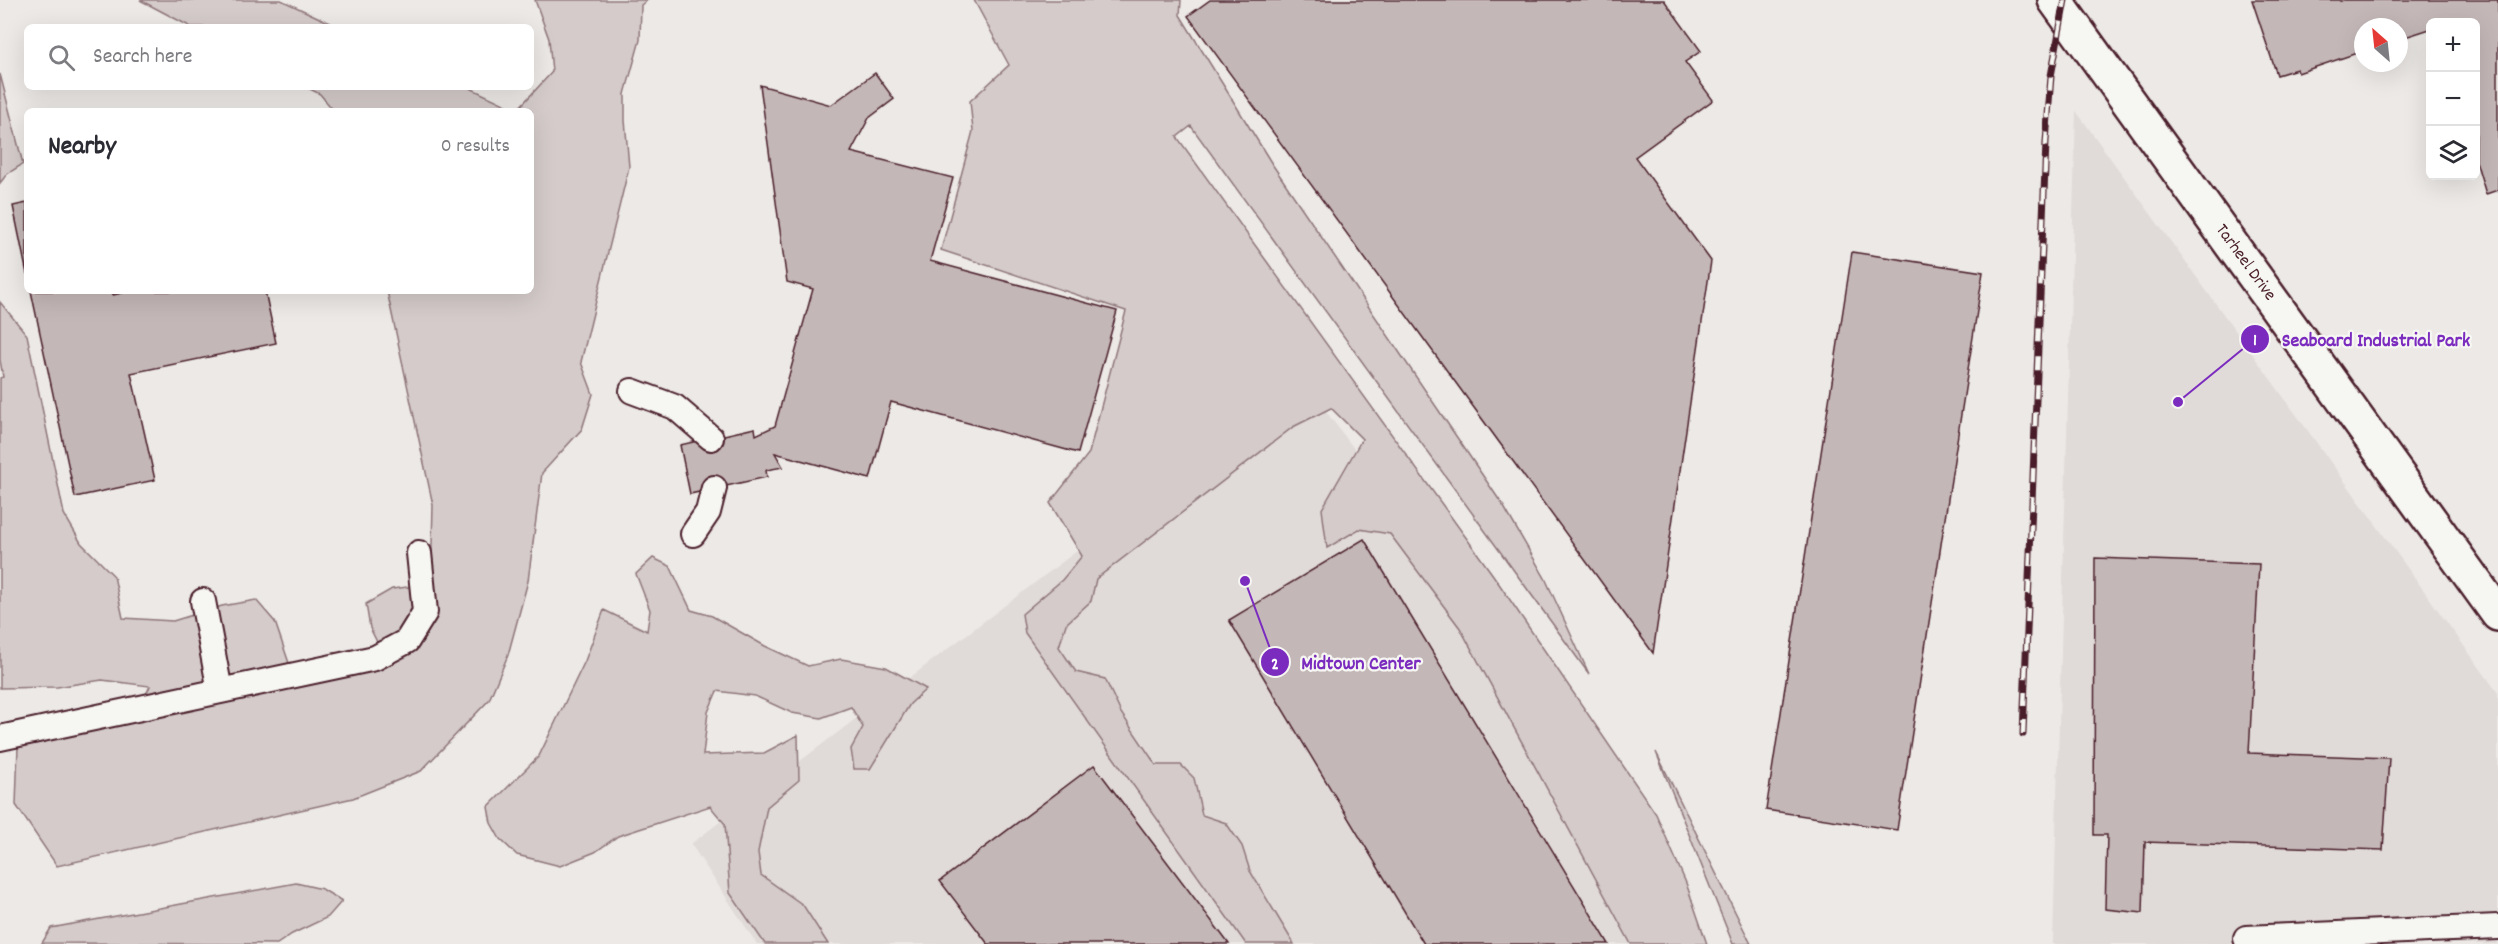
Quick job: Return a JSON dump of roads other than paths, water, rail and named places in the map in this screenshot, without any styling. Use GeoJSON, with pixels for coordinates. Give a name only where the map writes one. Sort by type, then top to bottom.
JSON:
{"type":"FeatureCollection","features":[{"type":"Feature","properties":{"kind":"street","name":"Tarheel Drive"},"geometry":{"type":"LineString","coordinates":[[2055,0],[2498,614]]}},
{"type":"Feature","properties":{"kind":"lane"},"geometry":{"type":"LineString","coordinates":[[632,391],[675,407],[711,438]]}},
{"type":"Feature","properties":{"kind":"lane"},"geometry":{"type":"LineString","coordinates":[[693,534],[708,512],[714,488]]}},
{"type":"Feature","properties":{"kind":"lane"},"geometry":{"type":"LineString","coordinates":[[0,738],[375,658],[407,641],[425,612],[419,553]]}},
{"type":"Feature","properties":{"kind":"lane"},"geometry":{"type":"LineString","coordinates":[[203,601],[220,691]]}},
{"type":"Feature","properties":{"kind":"lane"},"geometry":{"type":"LineString","coordinates":[[2248,944],[2246,938],[2303,940],[2424,937],[2498,927]]}},
{"type":"Feature","properties":{"kind":"railway"},"geometry":{"type":"LineString","coordinates":[[2023,734],[2046,142],[2051,76],[2065,0]]}},
{"type":"Feature","properties":{"kind":"place","name":"Seaboard Industrial Park"},"geometry":{"type":"Point","coordinates":[2178,402]}},
{"type":"Feature","properties":{"kind":"place","name":"Midtown Center"},"geometry":{"type":"Point","coordinates":[1245,581]}}]}
